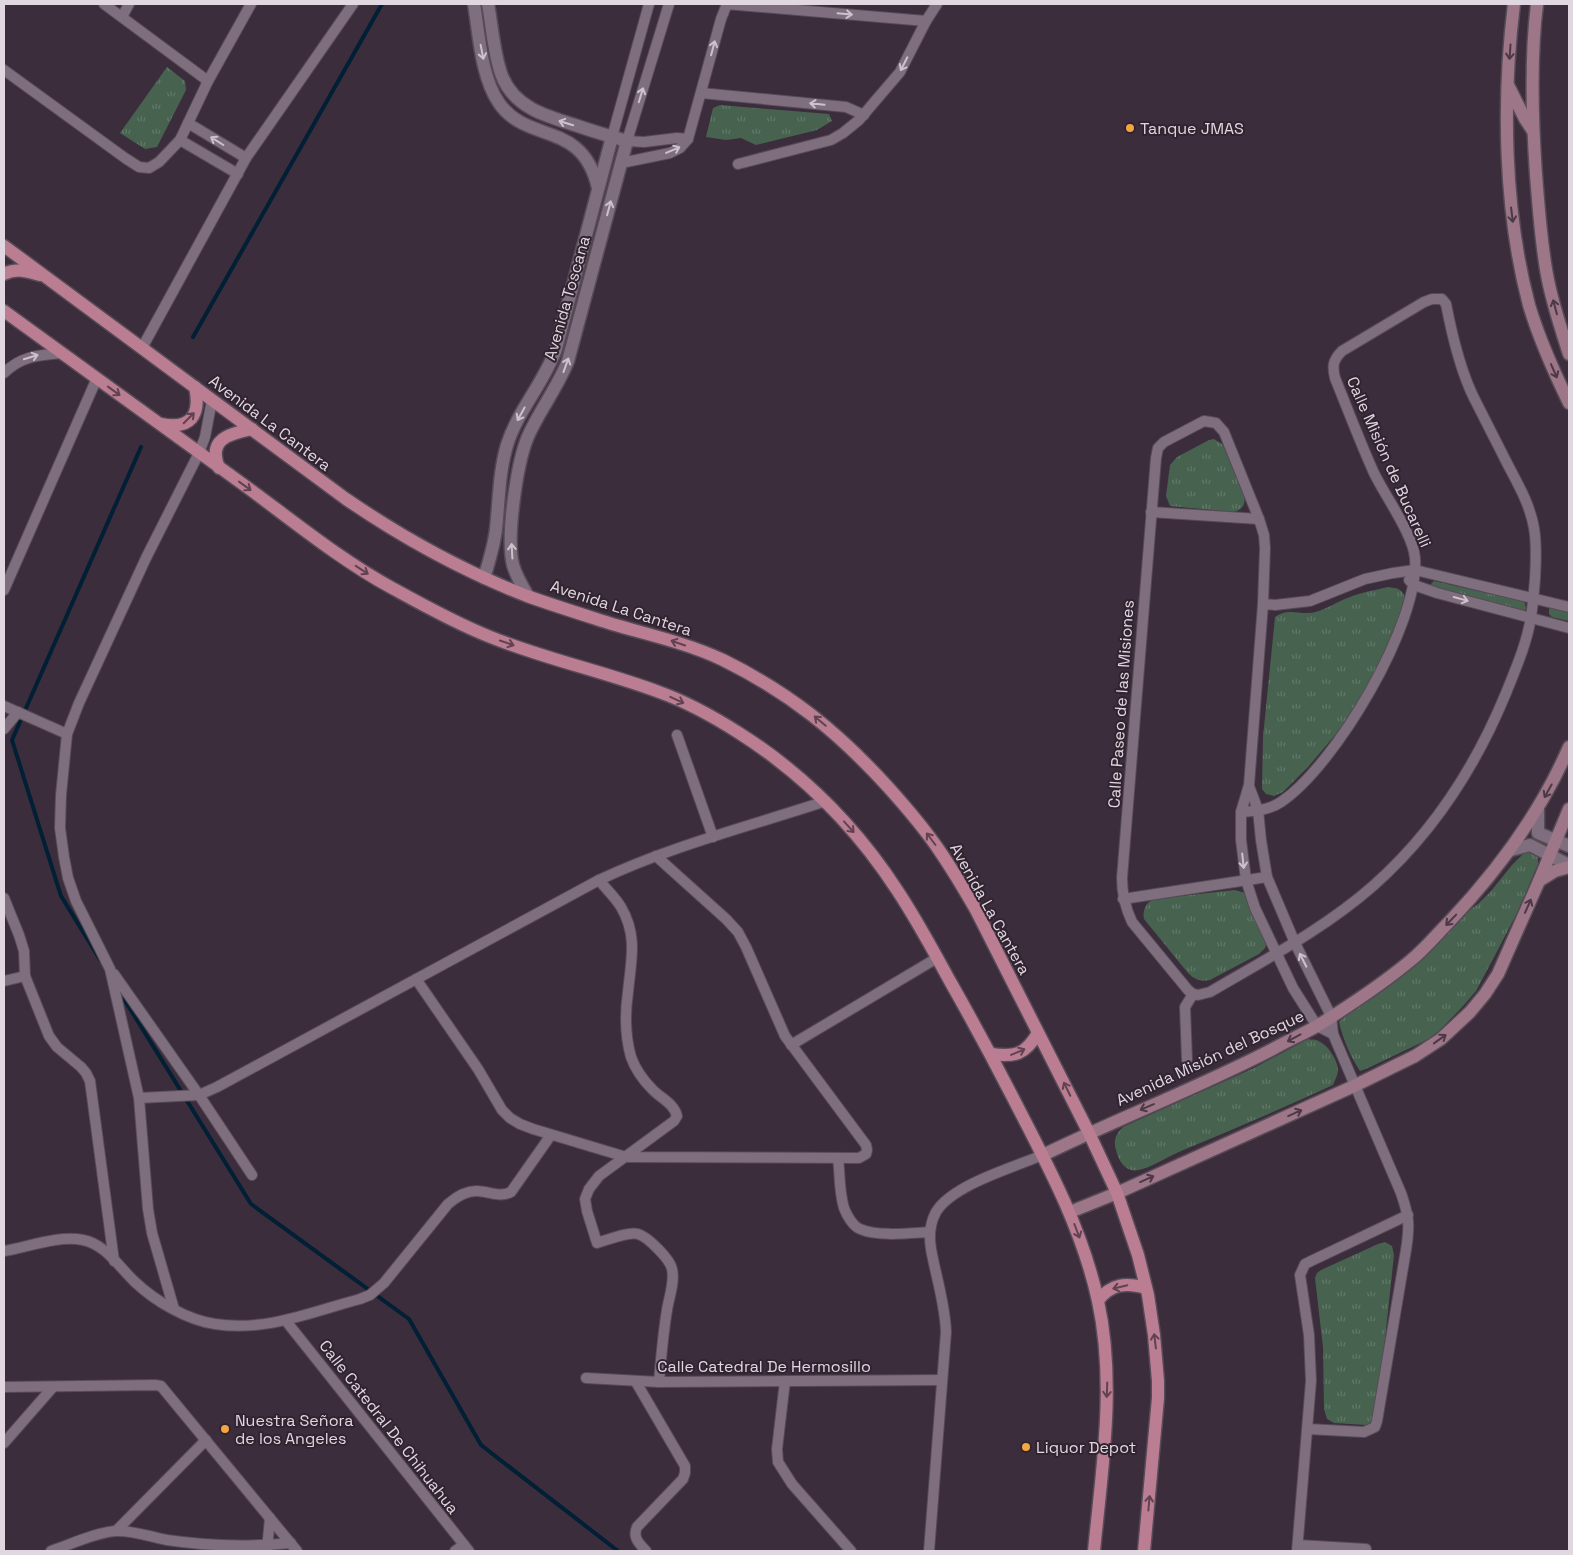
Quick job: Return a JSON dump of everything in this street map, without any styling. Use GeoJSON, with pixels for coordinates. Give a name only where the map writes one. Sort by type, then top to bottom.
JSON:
{"type":"FeatureCollection","features":[{"type":"Feature","properties":{"kind":"main road"},"geometry":{"type":"LineString","coordinates":[[1514,4],[1508,85],[1510,199],[1522,273],[1530,306],[1545,350],[1569,403]]}},
{"type":"Feature","properties":{"kind":"main road"},"geometry":{"type":"LineString","coordinates":[[1537,4],[1533,57],[1533,131],[1539,206],[1548,279],[1569,354]]}},
{"type":"Feature","properties":{"kind":"main road"},"geometry":{"type":"LineString","coordinates":[[1508,85],[1533,131]]}},
{"type":"Feature","properties":{"kind":"main road","name":"Avenida La Cantera"},"geometry":{"type":"LineString","coordinates":[[4,246],[346,499],[418,545],[484,578],[528,596],[614,624],[665,638],[721,659],[774,688],[820,721],[864,761],[916,819],[958,878],[976,910],[1058,1069],[1117,1193],[1132,1232],[1146,1288],[1156,1350],[1158,1398],[1144,1551]]}},
{"type":"Feature","properties":{"kind":"main road"},"geometry":{"type":"LineString","coordinates":[[4,274],[12,270],[19,270],[45,276]]}},
{"type":"Feature","properties":{"kind":"main road"},"geometry":{"type":"LineString","coordinates":[[4,311],[352,563],[408,597],[488,636],[661,693],[704,712],[739,732],[769,753],[826,802],[854,832],[886,873],[916,921],[991,1054],[1070,1212],[1085,1253],[1098,1300],[1105,1343],[1107,1382],[1106,1420],[1094,1551]]}},
{"type":"Feature","properties":{"kind":"main road"},"geometry":{"type":"LineString","coordinates":[[158,423],[173,426],[183,424],[192,418],[196,410],[197,400],[195,387]]}},
{"type":"Feature","properties":{"kind":"main road"},"geometry":{"type":"LineString","coordinates":[[219,468],[215,457],[216,447],[222,439],[229,435],[252,429]]}},
{"type":"Feature","properties":{"kind":"main road","name":"Avenida Misión del Bosque"},"geometry":{"type":"LineString","coordinates":[[1042,1155],[1240,1066],[1317,1026],[1372,990],[1412,960],[1469,901],[1511,850],[1560,769],[1569,747]]}},
{"type":"Feature","properties":{"kind":"main road"},"geometry":{"type":"LineString","coordinates":[[1070,1212],[1117,1193],[1354,1086],[1415,1056],[1441,1039],[1470,1012],[1498,974],[1556,841],[1568,818]]}},
{"type":"Feature","properties":{"kind":"main road"},"geometry":{"type":"LineString","coordinates":[[1539,881],[1569,866]]}},
{"type":"Feature","properties":{"kind":"main road"},"geometry":{"type":"LineString","coordinates":[[991,1054],[1015,1055],[1025,1050],[1038,1033]]}},
{"type":"Feature","properties":{"kind":"main road"},"geometry":{"type":"LineString","coordinates":[[1098,1300],[1105,1292],[1125,1284],[1146,1288]]}},
{"type":"Feature","properties":{"kind":"street"},"geometry":{"type":"LineString","coordinates":[[104,4],[208,81]]}},
{"type":"Feature","properties":{"kind":"street"},"geometry":{"type":"LineString","coordinates":[[122,17],[129,4]]}},
{"type":"Feature","properties":{"kind":"street"},"geometry":{"type":"LineString","coordinates":[[4,70],[125,158],[139,167],[149,168],[159,162],[180,140],[208,81],[251,4]]}},
{"type":"Feature","properties":{"kind":"street"},"geometry":{"type":"LineString","coordinates":[[142,348],[246,158],[353,4]]}},
{"type":"Feature","properties":{"kind":"street"},"geometry":{"type":"LineString","coordinates":[[474,4],[484,64],[491,87],[500,103],[509,113],[526,124],[572,144],[583,154],[595,175],[598,189]]}},
{"type":"Feature","properties":{"kind":"street"},"geometry":{"type":"LineString","coordinates":[[488,4],[502,75],[508,88],[516,98],[528,107],[546,116],[626,141],[644,142],[677,138],[688,139]]}},
{"type":"Feature","properties":{"kind":"street","name":"Avenida Toscana"},"geometry":{"type":"LineString","coordinates":[[484,578],[495,531],[502,466],[507,445],[520,414],[551,364],[556,349],[649,4]]}},
{"type":"Feature","properties":{"kind":"street","name":"Avenida Toscana"},"geometry":{"type":"LineString","coordinates":[[528,596],[516,575],[512,562],[511,531],[522,454],[530,432],[557,386],[568,361],[626,141],[669,4]]}},
{"type":"Feature","properties":{"kind":"street"},"geometry":{"type":"LineString","coordinates":[[621,163],[670,152],[680,148],[688,139],[721,19],[727,4],[926,21]]}},
{"type":"Feature","properties":{"kind":"street"},"geometry":{"type":"LineString","coordinates":[[738,164],[831,140],[844,133],[864,114],[900,72],[926,21],[937,4]]}},
{"type":"Feature","properties":{"kind":"street"},"geometry":{"type":"LineString","coordinates":[[701,93],[846,107],[864,114]]}},
{"type":"Feature","properties":{"kind":"street"},"geometry":{"type":"LineString","coordinates":[[540,129],[546,116]]}},
{"type":"Feature","properties":{"kind":"street"},"geometry":{"type":"LineString","coordinates":[[188,123],[246,158]]}},
{"type":"Feature","properties":{"kind":"street"},"geometry":{"type":"LineString","coordinates":[[612,137],[616,153],[615,187]]}},
{"type":"Feature","properties":{"kind":"street"},"geometry":{"type":"LineString","coordinates":[[180,140],[238,174]]}},
{"type":"Feature","properties":{"kind":"street","name":"Calle Misión de Bucarelli"},"geometry":{"type":"LineString","coordinates":[[1193,994],[1198,995],[1210,992],[1295,943],[1335,916],[1372,887],[1402,859],[1445,806],[1477,755],[1495,720],[1516,670],[1531,619],[1534,597],[1536,554],[1534,528],[1528,506],[1472,395],[1458,354],[1446,304],[1442,299],[1432,299],[1424,302],[1342,351],[1336,357],[1332,367],[1374,473],[1408,535],[1414,550],[1414,585],[1398,635],[1361,708],[1316,768],[1282,801],[1269,808],[1242,812]]}},
{"type":"Feature","properties":{"kind":"street"},"geometry":{"type":"LineString","coordinates":[[4,373],[18,362],[27,358],[37,355],[62,353]]}},
{"type":"Feature","properties":{"kind":"street"},"geometry":{"type":"LineString","coordinates":[[4,590],[97,378]]}},
{"type":"Feature","properties":{"kind":"street"},"geometry":{"type":"LineString","coordinates":[[542,380],[557,386]]}},
{"type":"Feature","properties":{"kind":"street"},"geometry":{"type":"LineString","coordinates":[[212,400],[207,429],[199,453],[120,613],[67,734],[60,828],[68,878],[76,901],[110,969],[199,1095],[252,1175]]}},
{"type":"Feature","properties":{"kind":"street","name":"Calle Paseo de las Misiones"},"geometry":{"type":"LineString","coordinates":[[1193,994],[1132,922],[1123,899],[1122,878],[1150,512],[1156,458],[1158,448],[1164,442],[1204,422],[1216,423],[1224,432],[1264,535],[1263,604],[1249,785],[1242,812],[1241,840],[1246,880],[1255,908],[1293,988],[1317,1026]]}},
{"type":"Feature","properties":{"kind":"street"},"geometry":{"type":"LineString","coordinates":[[1150,512],[1259,519]]}},
{"type":"Feature","properties":{"kind":"street"},"geometry":{"type":"LineString","coordinates":[[495,531],[511,531]]}},
{"type":"Feature","properties":{"kind":"street"},"geometry":{"type":"LineString","coordinates":[[1263,604],[1275,605],[1310,601],[1365,579],[1393,572],[1415,570],[1534,597],[1569,607]]}},
{"type":"Feature","properties":{"kind":"street"},"geometry":{"type":"LineString","coordinates":[[1402,572],[1414,585],[1569,628]]}},
{"type":"Feature","properties":{"kind":"street"},"geometry":{"type":"LineString","coordinates":[[4,706],[67,734]]}},
{"type":"Feature","properties":{"kind":"street"},"geometry":{"type":"LineString","coordinates":[[4,729],[18,712]]}},
{"type":"Feature","properties":{"kind":"street"},"geometry":{"type":"LineString","coordinates":[[677,735],[713,837]]}},
{"type":"Feature","properties":{"kind":"street","name":"Calle Paseo de las Misiones"},"geometry":{"type":"LineString","coordinates":[[1249,785],[1258,810],[1260,840],[1267,877],[1295,943],[1331,1016],[1333,1034],[1401,1193],[1408,1215],[1408,1241],[1375,1427],[1364,1432],[1308,1429]]}},
{"type":"Feature","properties":{"kind":"street"},"geometry":{"type":"LineString","coordinates":[[139,1098],[199,1095],[599,880],[656,856],[826,802]]}},
{"type":"Feature","properties":{"kind":"street"},"geometry":{"type":"LineString","coordinates":[[1538,808],[1538,833],[1569,846]]}},
{"type":"Feature","properties":{"kind":"street"},"geometry":{"type":"LineString","coordinates":[[1511,850],[1530,845],[1569,866]]}},
{"type":"Feature","properties":{"kind":"street"},"geometry":{"type":"LineString","coordinates":[[416,979],[478,1069],[502,1110],[520,1124],[626,1157],[863,1157],[867,1150],[866,1145],[790,1045],[738,932],[656,856]]}},
{"type":"Feature","properties":{"kind":"street"},"geometry":{"type":"LineString","coordinates":[[1123,899],[1267,877]]}},
{"type":"Feature","properties":{"kind":"street"},"geometry":{"type":"LineString","coordinates":[[599,880],[621,907],[632,935],[633,952],[626,1016],[628,1046],[632,1059],[638,1072],[651,1088],[672,1105],[677,1116],[674,1121],[600,1176],[589,1188],[585,1199],[598,1243],[632,1233],[638,1234],[644,1237],[670,1262],[673,1278],[665,1323],[659,1382]]}},
{"type":"Feature","properties":{"kind":"street"},"geometry":{"type":"LineString","coordinates":[[4,898],[24,950],[25,976],[49,1036],[57,1047],[81,1067],[90,1081],[114,1261]]}},
{"type":"Feature","properties":{"kind":"street"},"geometry":{"type":"LineString","coordinates":[[790,1045],[937,958]]}},
{"type":"Feature","properties":{"kind":"street"},"geometry":{"type":"LineString","coordinates":[[110,969],[139,1098],[148,1209],[152,1233],[174,1309]]}},
{"type":"Feature","properties":{"kind":"street"},"geometry":{"type":"LineString","coordinates":[[4,981],[25,976]]}},
{"type":"Feature","properties":{"kind":"street"},"geometry":{"type":"LineString","coordinates":[[1187,1060],[1185,1007],[1193,994]]}},
{"type":"Feature","properties":{"kind":"street"},"geometry":{"type":"LineString","coordinates":[[1317,1026],[1333,1034]]}},
{"type":"Feature","properties":{"kind":"street"},"geometry":{"type":"LineString","coordinates":[[4,1251],[72,1238],[85,1240],[100,1246],[142,1288],[160,1302],[194,1319],[221,1325],[249,1326],[286,1321],[370,1295],[384,1283],[448,1204],[464,1194],[476,1191],[498,1196],[511,1192],[529,1169],[551,1135]]}},
{"type":"Feature","properties":{"kind":"street"},"geometry":{"type":"LineString","coordinates":[[929,1551],[946,1332],[945,1314],[931,1247],[931,1227],[937,1212],[943,1204],[962,1189],[1042,1155]]}},
{"type":"Feature","properties":{"kind":"street"},"geometry":{"type":"LineString","coordinates":[[838,1158],[841,1192],[845,1209],[851,1221],[859,1229],[876,1232],[931,1227]]}},
{"type":"Feature","properties":{"kind":"street"},"geometry":{"type":"LineString","coordinates":[[1366,1549],[1298,1548],[1311,1381],[1309,1335],[1300,1274],[1302,1268],[1311,1261],[1408,1215]]}},
{"type":"Feature","properties":{"kind":"street","name":"Calle Catedral De Chihuahua"},"geometry":{"type":"LineString","coordinates":[[286,1321],[463,1549]]}},
{"type":"Feature","properties":{"kind":"street","name":"Calle Catedral De Hermosillo"},"geometry":{"type":"LineString","coordinates":[[586,1378],[636,1382],[942,1380]]}},
{"type":"Feature","properties":{"kind":"street"},"geometry":{"type":"LineString","coordinates":[[785,1381],[777,1449],[778,1462],[792,1484],[851,1551]]}},
{"type":"Feature","properties":{"kind":"street"},"geometry":{"type":"LineString","coordinates":[[636,1382],[685,1466],[682,1479],[635,1530],[636,1538],[646,1551]]}},
{"type":"Feature","properties":{"kind":"street"},"geometry":{"type":"LineString","coordinates":[[4,1387],[161,1386],[294,1547]]}},
{"type":"Feature","properties":{"kind":"street"},"geometry":{"type":"LineString","coordinates":[[4,1443],[53,1387]]}},
{"type":"Feature","properties":{"kind":"street"},"geometry":{"type":"LineString","coordinates":[[116,1531],[206,1440]]}},
{"type":"Feature","properties":{"kind":"street"},"geometry":{"type":"LineString","coordinates":[[267,1548],[270,1518]]}},
{"type":"Feature","properties":{"kind":"street"},"geometry":{"type":"LineString","coordinates":[[51,1551],[97,1535],[116,1531],[203,1544],[267,1548],[294,1547]]}},
{"type":"Feature","properties":{"kind":"green space"},"geometry":{"type":"Polygon","coordinates":[[[167,67],[185,81],[186,90],[157,147],[145,149],[120,133],[167,67]]]}},
{"type":"Feature","properties":{"kind":"green space"},"geometry":{"type":"Polygon","coordinates":[[[720,105],[829,114],[832,121],[817,130],[756,145],[741,138],[726,140],[706,137],[713,108],[720,105]]]}},
{"type":"Feature","properties":{"kind":"green space"},"geometry":{"type":"Polygon","coordinates":[[[1214,439],[1222,444],[1225,449],[1244,496],[1243,507],[1233,512],[1170,506],[1166,496],[1170,465],[1177,457],[1214,439]]]}},
{"type":"Feature","properties":{"kind":"green space"},"geometry":{"type":"Polygon","coordinates":[[[1434,581],[1522,601],[1525,603],[1526,609],[1524,611],[1434,589],[1430,585],[1434,581]]]}},
{"type":"Feature","properties":{"kind":"green space"},"geometry":{"type":"Polygon","coordinates":[[[1388,587],[1399,590],[1406,599],[1385,657],[1347,721],[1308,767],[1283,792],[1274,796],[1266,794],[1262,789],[1263,737],[1275,617],[1288,612],[1315,612],[1355,595],[1388,587]]]}},
{"type":"Feature","properties":{"kind":"green space"},"geometry":{"type":"Polygon","coordinates":[[[1551,607],[1569,610],[1569,621],[1552,617],[1549,614],[1551,607]]]}},
{"type":"Feature","properties":{"kind":"green space"},"geometry":{"type":"Polygon","coordinates":[[[1530,850],[1538,856],[1538,864],[1517,913],[1476,991],[1431,1038],[1360,1071],[1347,1047],[1339,1022],[1354,1008],[1392,984],[1424,957],[1467,912],[1491,891],[1512,865],[1525,852],[1530,850]]]}},
{"type":"Feature","properties":{"kind":"green space"},"geometry":{"type":"Polygon","coordinates":[[[1235,890],[1245,893],[1267,943],[1265,948],[1259,954],[1210,980],[1201,981],[1196,979],[1188,973],[1144,919],[1145,907],[1154,899],[1235,890]]]}},
{"type":"Feature","properties":{"kind":"green space"},"geometry":{"type":"Polygon","coordinates":[[[1308,1039],[1324,1044],[1334,1056],[1338,1069],[1333,1085],[1143,1169],[1130,1170],[1121,1162],[1117,1154],[1115,1140],[1123,1127],[1254,1068],[1308,1039]]]}},
{"type":"Feature","properties":{"kind":"green space"},"geometry":{"type":"Polygon","coordinates":[[[1385,1242],[1392,1246],[1394,1255],[1383,1358],[1372,1420],[1367,1425],[1334,1423],[1327,1419],[1324,1409],[1323,1347],[1315,1278],[1321,1270],[1385,1242]]]}},
{"type":"Feature","properties":{"kind":"waterway"},"geometry":{"type":"LineString","coordinates":[[193,337],[382,4]]}},
{"type":"Feature","properties":{"kind":"waterway"},"geometry":{"type":"LineString","coordinates":[[101,961],[61,896],[12,740],[141,447]]}},
{"type":"Feature","properties":{"kind":"waterway"},"geometry":{"type":"LineString","coordinates":[[119,991],[251,1204],[409,1319],[481,1445],[618,1551]]}},
{"type":"Feature","properties":{"kind":"place","name":"Tanque JMAS"},"geometry":{"type":"Point","coordinates":[1130,128]}},
{"type":"Feature","properties":{"kind":"place","name":"Nuestra Señora de los Angeles"},"geometry":{"type":"Point","coordinates":[225,1429]}},
{"type":"Feature","properties":{"kind":"place","name":"Liquor Depot"},"geometry":{"type":"Point","coordinates":[1026,1447]}}]}
